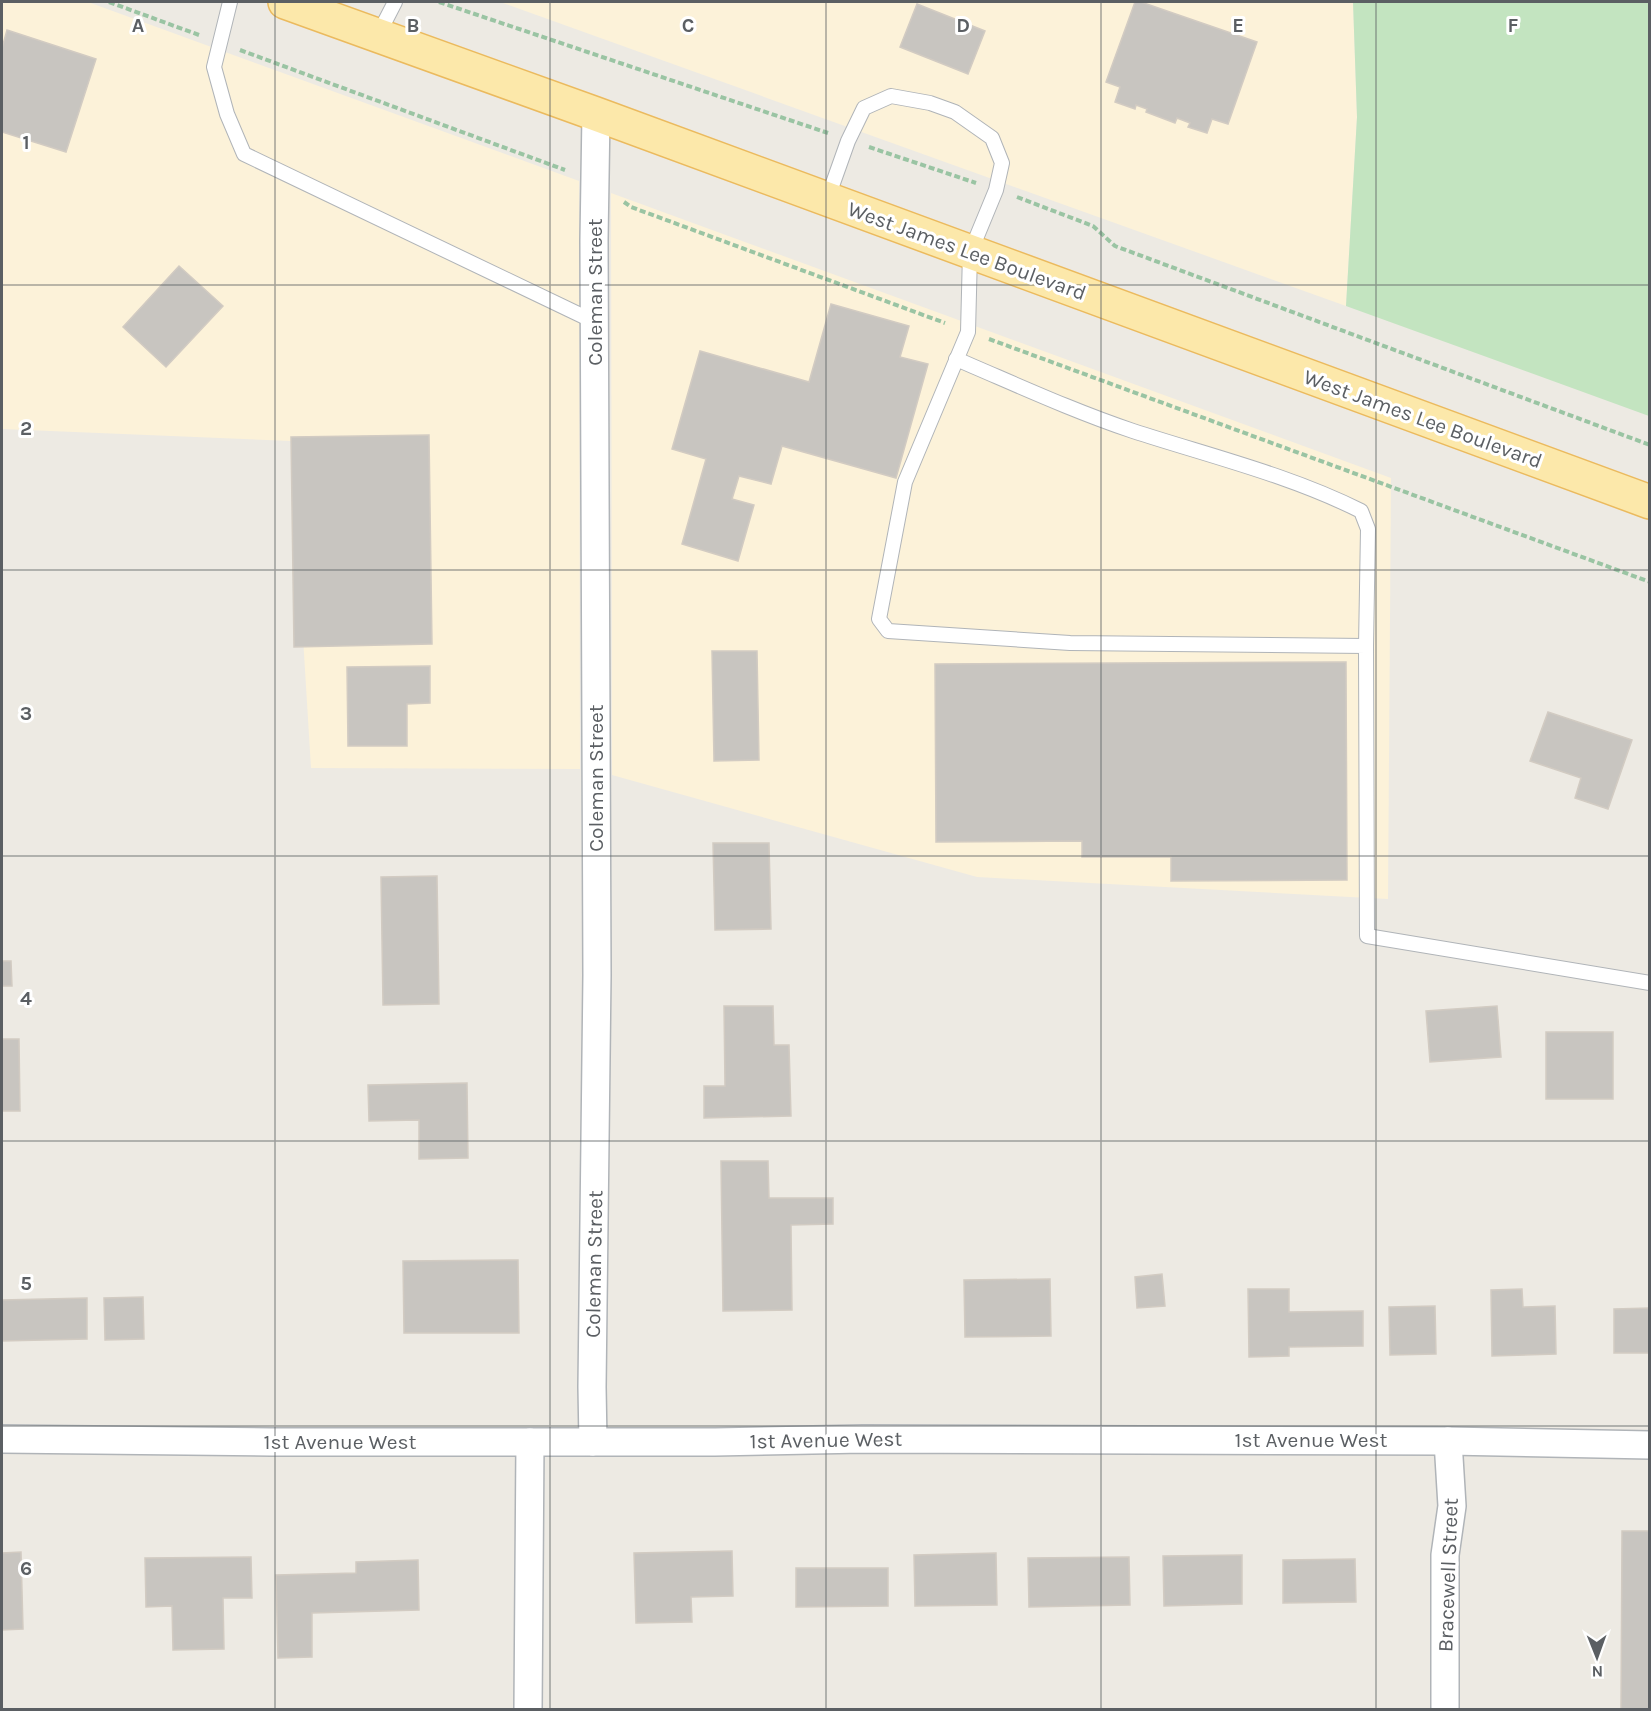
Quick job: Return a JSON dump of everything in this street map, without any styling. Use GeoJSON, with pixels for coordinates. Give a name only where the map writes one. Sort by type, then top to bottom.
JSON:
{"type":"FeatureCollection","features":[{"type":"Feature","properties":{"kind":"main road","name":"West James Lee Boulevard"},"geometry":{"type":"LineString","coordinates":[[285,2],[596,114],[1650,502]]}},
{"type":"Feature","properties":{"kind":"street","name":"Coleman Street"},"geometry":{"type":"LineString","coordinates":[[593,1442],[597,975],[596,114]]}},
{"type":"Feature","properties":{"kind":"street","name":"1st Avenue West"},"geometry":{"type":"LineString","coordinates":[[2,1439],[271,1442],[715,1442],[863,1439],[1448,1441],[1650,1445]]}},
{"type":"Feature","properties":{"kind":"street","name":"Bracewell Street"},"geometry":{"type":"LineString","coordinates":[[1444,1710],[1445,1556],[1452,1506],[1448,1441]]}},
{"type":"Feature","properties":{"kind":"street"},"geometry":{"type":"LineString","coordinates":[[528,1710],[530,1442]]}},
{"type":"Feature","properties":{"kind":"lane"},"geometry":{"type":"LineString","coordinates":[[230,2],[214,67],[227,114],[244,154],[595,322]]}},
{"type":"Feature","properties":{"kind":"lane"},"geometry":{"type":"LineString","coordinates":[[378,35],[395,2]]}},
{"type":"Feature","properties":{"kind":"lane"},"geometry":{"type":"LineString","coordinates":[[827,200],[864,108],[891,96],[930,103],[955,112],[992,138],[1002,163],[996,190],[970,253],[968,332],[905,482],[879,619],[888,631],[1070,643],[1366,646]]}},
{"type":"Feature","properties":{"kind":"lane"},"geometry":{"type":"LineString","coordinates":[[956,359],[1049,400],[1131,430],[1284,478],[1336,498],[1361,511],[1368,529],[1366,936],[1650,983]]}},
{"type":"Feature","properties":{"kind":"path"},"geometry":{"type":"LineString","coordinates":[[109,2],[595,181],[631,207],[1650,582]]}},
{"type":"Feature","properties":{"kind":"path"},"geometry":{"type":"LineString","coordinates":[[439,2],[996,190],[1093,226],[1115,246],[1650,445]]}},
{"type":"Feature","properties":{"kind":"shaded area"},"geometry":{"type":"Polygon","coordinates":[[[2,2],[88,2],[579,181],[580,769],[311,768],[291,441],[2,429],[2,2]]]}},
{"type":"Feature","properties":{"kind":"shaded area"},"geometry":{"type":"Polygon","coordinates":[[[500,2],[1353,2],[1357,117],[1346,306],[500,2]]]}},
{"type":"Feature","properties":{"kind":"shaded area"},"geometry":{"type":"Polygon","coordinates":[[[611,193],[1391,478],[1388,899],[977,877],[612,775],[611,193]]]}},
{"type":"Feature","properties":{"kind":"green space"},"geometry":{"type":"Polygon","coordinates":[[[1353,2],[1649,2],[1649,416],[1346,306],[1357,117],[1353,2]]]}},
{"type":"Feature","properties":{"kind":"building"},"geometry":{"type":"Polygon","coordinates":[[[1135,2],[1141,2],[1257,42],[1228,124],[1212,119],[1207,133],[1188,127],[1190,123],[1177,118],[1175,123],[1146,112],[1147,109],[1136,105],[1135,109],[1115,102],[1120,87],[1106,82],[1135,2]]]}},
{"type":"Feature","properties":{"kind":"building"},"geometry":{"type":"Polygon","coordinates":[[[917,4],[985,31],[968,74],[900,47],[917,4]]]}},
{"type":"Feature","properties":{"kind":"building"},"geometry":{"type":"Polygon","coordinates":[[[7,30],[96,59],[66,152],[2,132],[2,48],[7,30]]]}},
{"type":"Feature","properties":{"kind":"building"},"geometry":{"type":"Polygon","coordinates":[[[179,266],[223,306],[166,367],[123,327],[179,266]]]}},
{"type":"Feature","properties":{"kind":"building"},"geometry":{"type":"Polygon","coordinates":[[[831,304],[909,326],[900,357],[928,364],[896,478],[782,446],[771,484],[739,476],[732,499],[754,505],[738,561],[682,544],[706,459],[672,449],[700,351],[809,382],[831,304]]]}},
{"type":"Feature","properties":{"kind":"building"},"geometry":{"type":"Polygon","coordinates":[[[429,435],[432,644],[294,647],[291,437],[429,435]]]}},
{"type":"Feature","properties":{"kind":"building"},"geometry":{"type":"Polygon","coordinates":[[[712,651],[757,651],[759,760],[714,761],[712,651]]]}},
{"type":"Feature","properties":{"kind":"building"},"geometry":{"type":"Polygon","coordinates":[[[1346,662],[1347,880],[1171,881],[1171,857],[1082,857],[1082,841],[936,842],[935,664],[1346,662]]]}},
{"type":"Feature","properties":{"kind":"building"},"geometry":{"type":"Polygon","coordinates":[[[430,666],[430,703],[407,704],[407,746],[348,746],[347,667],[430,666]]]}},
{"type":"Feature","properties":{"kind":"building"},"geometry":{"type":"Polygon","coordinates":[[[1548,712],[1632,740],[1608,809],[1575,798],[1581,778],[1530,761],[1548,712]]]}},
{"type":"Feature","properties":{"kind":"building"},"geometry":{"type":"Polygon","coordinates":[[[713,843],[769,843],[771,929],[715,930],[713,843]]]}},
{"type":"Feature","properties":{"kind":"building"},"geometry":{"type":"Polygon","coordinates":[[[437,876],[439,1004],[383,1005],[381,877],[437,876]]]}},
{"type":"Feature","properties":{"kind":"building"},"geometry":{"type":"Polygon","coordinates":[[[2,961],[11,961],[12,986],[2,986],[2,961]]]}},
{"type":"Feature","properties":{"kind":"building"},"geometry":{"type":"Polygon","coordinates":[[[724,1006],[773,1006],[774,1045],[789,1045],[791,1116],[704,1118],[704,1086],[725,1086],[724,1006]]]}},
{"type":"Feature","properties":{"kind":"building"},"geometry":{"type":"Polygon","coordinates":[[[1497,1006],[1501,1057],[1430,1062],[1426,1011],[1497,1006]]]}},
{"type":"Feature","properties":{"kind":"building"},"geometry":{"type":"Polygon","coordinates":[[[1546,1032],[1613,1032],[1613,1099],[1546,1099],[1546,1032]]]}},
{"type":"Feature","properties":{"kind":"building"},"geometry":{"type":"Polygon","coordinates":[[[2,1039],[19,1039],[20,1111],[2,1111],[2,1039]]]}},
{"type":"Feature","properties":{"kind":"building"},"geometry":{"type":"Polygon","coordinates":[[[467,1083],[468,1158],[419,1159],[419,1120],[369,1121],[368,1085],[467,1083]]]}},
{"type":"Feature","properties":{"kind":"building"},"geometry":{"type":"Polygon","coordinates":[[[721,1161],[768,1161],[769,1198],[833,1198],[833,1224],[791,1225],[792,1310],[723,1311],[721,1161]]]}},
{"type":"Feature","properties":{"kind":"building"},"geometry":{"type":"Polygon","coordinates":[[[518,1260],[519,1333],[404,1333],[403,1261],[518,1260]]]}},
{"type":"Feature","properties":{"kind":"building"},"geometry":{"type":"Polygon","coordinates":[[[1162,1274],[1165,1306],[1137,1308],[1135,1277],[1162,1274]]]}},
{"type":"Feature","properties":{"kind":"building"},"geometry":{"type":"Polygon","coordinates":[[[1050,1279],[1051,1336],[965,1337],[964,1280],[1050,1279]]]}},
{"type":"Feature","properties":{"kind":"building"},"geometry":{"type":"Polygon","coordinates":[[[1248,1289],[1289,1289],[1289,1312],[1363,1311],[1363,1346],[1289,1347],[1289,1356],[1249,1357],[1248,1289]]]}},
{"type":"Feature","properties":{"kind":"building"},"geometry":{"type":"Polygon","coordinates":[[[1522,1289],[1523,1307],[1555,1306],[1556,1354],[1492,1356],[1491,1290],[1522,1289]]]}},
{"type":"Feature","properties":{"kind":"building"},"geometry":{"type":"Polygon","coordinates":[[[143,1297],[144,1339],[105,1340],[104,1298],[143,1297]]]}},
{"type":"Feature","properties":{"kind":"building"},"geometry":{"type":"Polygon","coordinates":[[[87,1298],[87,1339],[2,1341],[2,1300],[87,1298]]]}},
{"type":"Feature","properties":{"kind":"building"},"geometry":{"type":"Polygon","coordinates":[[[1435,1306],[1436,1354],[1390,1355],[1389,1307],[1435,1306]]]}},
{"type":"Feature","properties":{"kind":"building"},"geometry":{"type":"Polygon","coordinates":[[[1650,1308],[1650,1353],[1614,1353],[1614,1309],[1650,1308]]]}},
{"type":"Feature","properties":{"kind":"building"},"geometry":{"type":"Polygon","coordinates":[[[1622,1531],[1650,1531],[1650,1710],[1621,1710],[1622,1531]]]}},
{"type":"Feature","properties":{"kind":"building"},"geometry":{"type":"Polygon","coordinates":[[[732,1551],[733,1596],[691,1597],[692,1622],[636,1623],[634,1553],[732,1551]]]}},
{"type":"Feature","properties":{"kind":"building"},"geometry":{"type":"Polygon","coordinates":[[[21,1552],[23,1629],[2,1630],[2,1553],[21,1552]]]}},
{"type":"Feature","properties":{"kind":"building"},"geometry":{"type":"Polygon","coordinates":[[[996,1553],[997,1605],[915,1606],[914,1555],[996,1553]]]}},
{"type":"Feature","properties":{"kind":"building"},"geometry":{"type":"Polygon","coordinates":[[[1242,1555],[1242,1604],[1164,1606],[1163,1556],[1242,1555]]]}},
{"type":"Feature","properties":{"kind":"building"},"geometry":{"type":"Polygon","coordinates":[[[251,1557],[252,1598],[223,1598],[224,1649],[173,1650],[172,1606],[146,1607],[145,1558],[251,1557]]]}},
{"type":"Feature","properties":{"kind":"building"},"geometry":{"type":"Polygon","coordinates":[[[1129,1557],[1130,1605],[1029,1607],[1028,1558],[1129,1557]]]}},
{"type":"Feature","properties":{"kind":"building"},"geometry":{"type":"Polygon","coordinates":[[[1355,1559],[1356,1602],[1283,1603],[1283,1560],[1355,1559]]]}},
{"type":"Feature","properties":{"kind":"building"},"geometry":{"type":"Polygon","coordinates":[[[418,1560],[419,1610],[312,1613],[312,1657],[278,1658],[276,1575],[356,1573],[356,1562],[418,1560]]]}},
{"type":"Feature","properties":{"kind":"building"},"geometry":{"type":"Polygon","coordinates":[[[796,1568],[888,1568],[888,1606],[796,1607],[796,1568]]]}}]}
